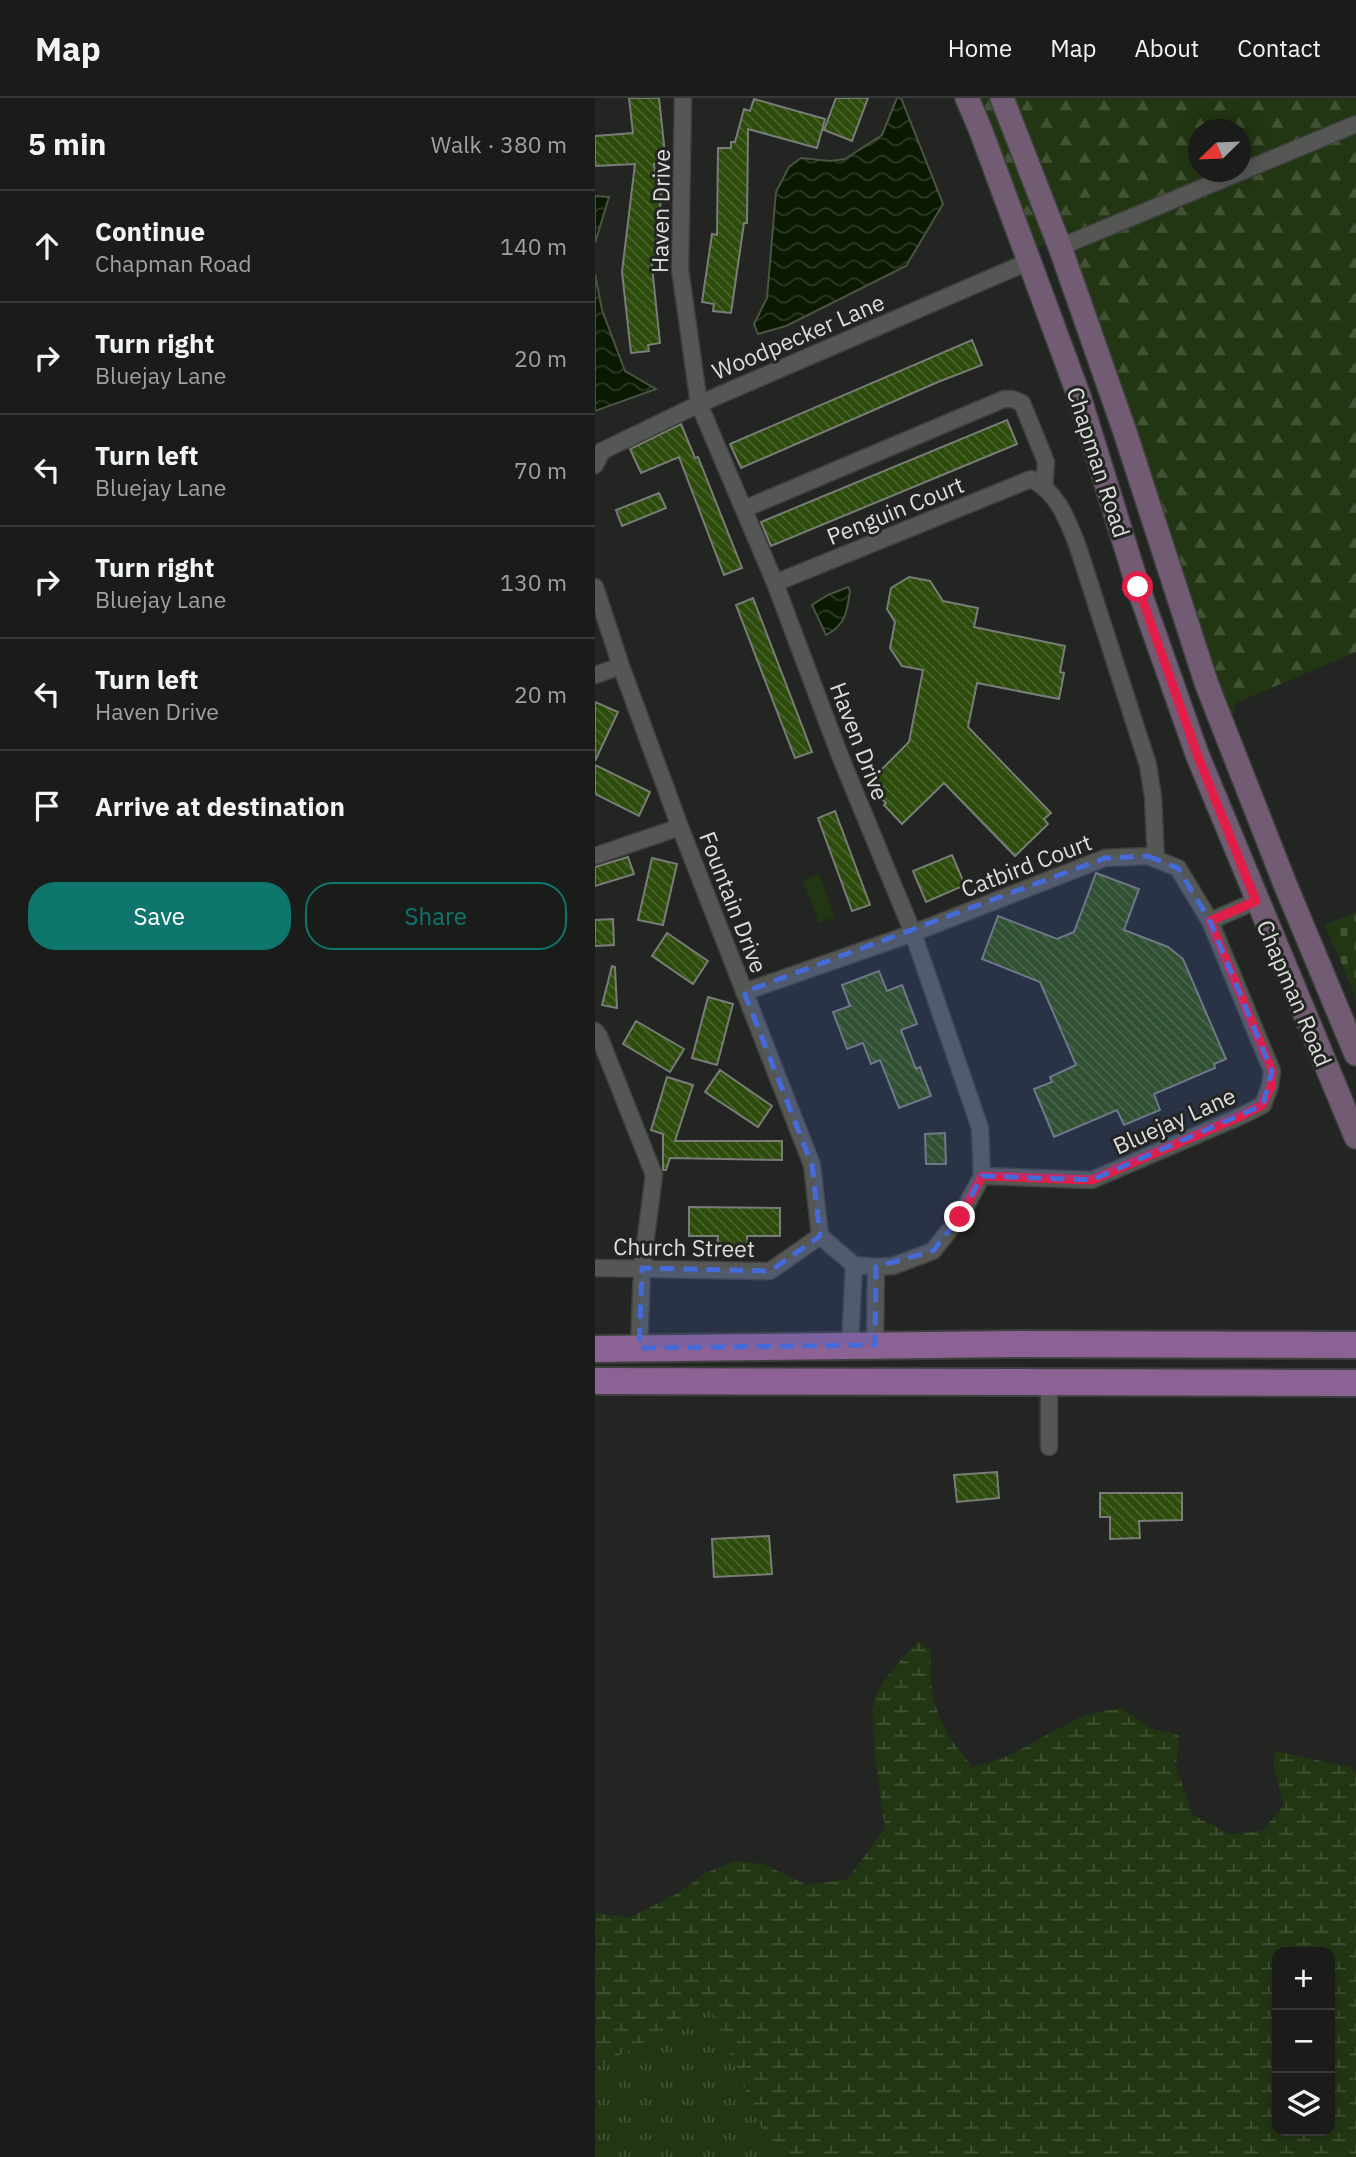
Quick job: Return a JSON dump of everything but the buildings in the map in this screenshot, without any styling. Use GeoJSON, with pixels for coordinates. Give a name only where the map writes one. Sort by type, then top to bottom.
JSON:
{"type":"FeatureCollection","features":[{"type":"Feature","properties":{"kind":"main road"},"geometry":{"type":"LineString","coordinates":[[595,1349],[862,1345],[1356,1345]]}},
{"type":"Feature","properties":{"kind":"main road"},"geometry":{"type":"LineString","coordinates":[[595,1381],[1356,1383]]}},
{"type":"Feature","properties":{"kind":"street","name":"Chapman Road"},"geometry":{"type":"LineString","coordinates":[[967,98],[1079,396],[1138,587],[1188,729],[1256,901],[1356,1137]]}},
{"type":"Feature","properties":{"kind":"street","name":"Chapman Road"},"geometry":{"type":"LineString","coordinates":[[1002,98],[1060,247],[1125,432],[1207,685],[1285,884],[1356,1054]]}},
{"type":"Feature","properties":{"kind":"street","name":"Haven Drive"},"geometry":{"type":"LineString","coordinates":[[689,100],[680,269],[699,404],[775,583],[840,756],[913,933],[980,1128],[982,1176]]}},
{"type":"Feature","properties":{"kind":"street"},"geometry":{"type":"LineString","coordinates":[[1030,261],[1356,124]]}},
{"type":"Feature","properties":{"kind":"street","name":"Woodpecker Lane"},"geometry":{"type":"LineString","coordinates":[[595,466],[602,451],[699,404],[1030,261]]}},
{"type":"Feature","properties":{"kind":"street"},"geometry":{"type":"LineString","coordinates":[[744,509],[1004,399],[1022,403],[1047,462],[1037,483],[1054,497],[1067,518],[1148,765],[1153,797],[1156,859],[1178,868],[1210,921],[1256,901]]}},
{"type":"Feature","properties":{"kind":"street","name":"Penguin Court"},"geometry":{"type":"LineString","coordinates":[[775,583],[1037,483]]}},
{"type":"Feature","properties":{"kind":"street","name":"Fountain Drive"},"geometry":{"type":"LineString","coordinates":[[595,587],[680,827],[812,1165],[820,1236]]}},
{"type":"Feature","properties":{"kind":"street"},"geometry":{"type":"LineString","coordinates":[[595,675],[621,666]]}},
{"type":"Feature","properties":{"kind":"street"},"geometry":{"type":"LineString","coordinates":[[595,856],[680,827]]}},
{"type":"Feature","properties":{"kind":"street","name":"Catbird Court"},"geometry":{"type":"LineString","coordinates":[[744,992],[913,933],[1105,858],[1148,856],[1156,859]]}},
{"type":"Feature","properties":{"kind":"street","name":"Bluejay Lane"},"geometry":{"type":"LineString","coordinates":[[982,1176],[1092,1180],[1262,1105],[1271,1086],[1272,1071],[1210,921]]}},
{"type":"Feature","properties":{"kind":"street"},"geometry":{"type":"LineString","coordinates":[[595,1031],[654,1175],[642,1268],[639,1348]]}},
{"type":"Feature","properties":{"kind":"street"},"geometry":{"type":"LineString","coordinates":[[820,1236],[854,1265],[893,1266],[933,1251],[960,1217],[982,1176]]}},
{"type":"Feature","properties":{"kind":"street","name":"Church Street"},"geometry":{"type":"LineString","coordinates":[[595,1268],[770,1271],[820,1236]]}},
{"type":"Feature","properties":{"kind":"street"},"geometry":{"type":"LineString","coordinates":[[854,1265],[862,1345]]}},
{"type":"Feature","properties":{"kind":"street"},"geometry":{"type":"LineString","coordinates":[[862,1345],[876,1267]]}},
{"type":"Feature","properties":{"kind":"street"},"geometry":{"type":"LineString","coordinates":[[1049,1383],[1049,1447]]}},
{"type":"Feature","properties":{"kind":"highlighted area"},"geometry":{"type":"Polygon","coordinates":[[[1148,856],[1178,868],[1210,921],[1272,1071],[1263,1105],[1092,1180],[982,1176],[960,1217],[933,1251],[876,1267],[875,1345],[639,1348],[642,1268],[770,1271],[820,1236],[812,1165],[744,992],[1105,858],[1148,856]]]}},
{"type":"Feature","properties":{"kind":"green space"},"geometry":{"type":"Polygon","coordinates":[[[977,98],[992,98],[1048,243],[1035,249],[977,98]]]}},
{"type":"Feature","properties":{"kind":"green space"},"geometry":{"type":"Polygon","coordinates":[[[1012,98],[1356,98],[1356,115],[1251,161],[1251,119],[1188,119],[1188,182],[1199,182],[1066,236],[1012,98]]]}},
{"type":"Feature","properties":{"kind":"green space"},"geometry":{"type":"Polygon","coordinates":[[[1356,133],[1356,652],[1238,702],[1230,716],[1071,252],[1242,182],[1251,182],[1251,178],[1356,133]]]}},
{"type":"Feature","properties":{"kind":"green space"},"geometry":{"type":"Polygon","coordinates":[[[819,874],[835,917],[819,923],[803,880],[819,874]]]}},
{"type":"Feature","properties":{"kind":"green space"},"geometry":{"type":"Polygon","coordinates":[[[1356,912],[1356,998],[1325,925],[1356,912]]]}},
{"type":"Feature","properties":{"kind":"green space"},"geometry":{"type":"Polygon","coordinates":[[[919,1641],[931,1651],[932,1686],[938,1714],[952,1740],[973,1767],[1008,1756],[1084,1715],[1121,1708],[1153,1729],[1179,1735],[1176,1767],[1193,1815],[1229,1834],[1262,1831],[1284,1805],[1274,1767],[1274,1751],[1350,1767],[1356,1773],[1356,2157],[774,2157],[710,2007],[595,2068],[595,1913],[629,1918],[680,1892],[704,1874],[734,1861],[763,1864],[807,1885],[848,1879],[885,1828],[878,1781],[873,1706],[879,1689],[919,1641]]]}},
{"type":"Feature","properties":{"kind":"green space"},"geometry":{"type":"Polygon","coordinates":[[[710,2007],[774,2157],[595,2157],[595,2068],[710,2007]]]}},
{"type":"Feature","properties":{"kind":"water"},"geometry":{"type":"Polygon","coordinates":[[[897,98],[901,98],[943,204],[906,266],[786,326],[758,334],[754,324],[767,298],[776,192],[789,167],[801,158],[830,161],[845,159],[882,135],[897,98]]]}},
{"type":"Feature","properties":{"kind":"water"},"geometry":{"type":"Polygon","coordinates":[[[595,196],[609,197],[595,243],[595,196]]]}},
{"type":"Feature","properties":{"kind":"water"},"geometry":{"type":"Polygon","coordinates":[[[595,274],[602,310],[625,371],[656,389],[595,411],[595,274]]]}},
{"type":"Feature","properties":{"kind":"water"},"geometry":{"type":"Polygon","coordinates":[[[848,587],[848,605],[842,622],[826,635],[812,605],[848,587]]]}},
{"type":"Feature","properties":{"kind":"route"},"geometry":{"type":"LineString","coordinates":[[960,1217],[982,1176],[1092,1180],[1262,1105],[1271,1086],[1272,1071],[1210,921],[1256,901],[1197,754],[1138,587]]}}]}
